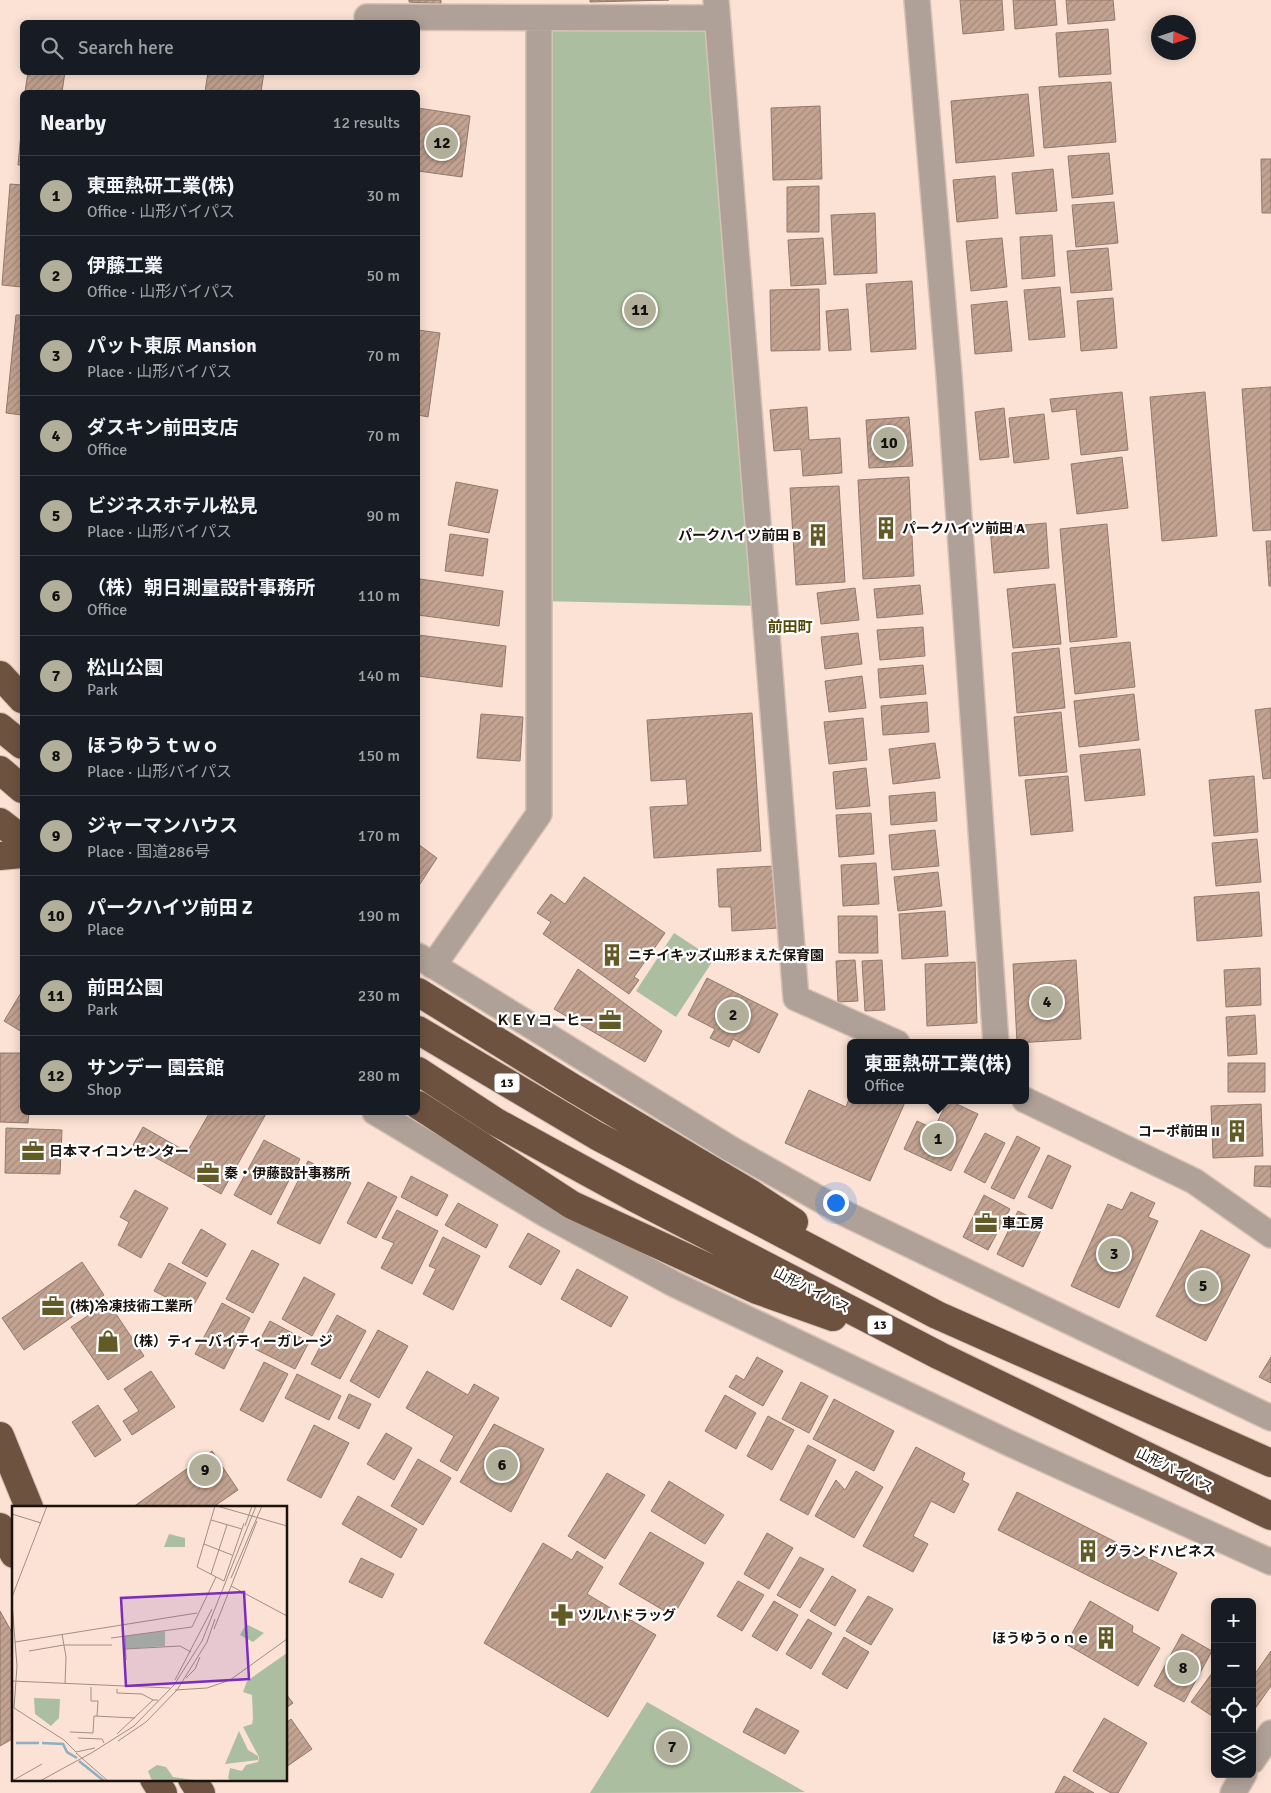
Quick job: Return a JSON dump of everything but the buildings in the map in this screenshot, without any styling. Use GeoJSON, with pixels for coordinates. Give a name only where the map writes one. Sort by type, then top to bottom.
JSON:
{"type":"FeatureCollection","features":[{"type":"Feature","properties":{"kind":"highway"},"geometry":{"type":"LineString","coordinates":[[0,675],[20,697]]}},
{"type":"Feature","properties":{"kind":"highway"},"geometry":{"type":"LineString","coordinates":[[0,727],[20,744]]}},
{"type":"Feature","properties":{"kind":"highway"},"geometry":{"type":"LineString","coordinates":[[0,770],[20,787]]}},
{"type":"Feature","properties":{"kind":"highway"},"geometry":{"type":"LineString","coordinates":[[0,822],[20,837]]}},
{"type":"Feature","properties":{"kind":"highway"},"geometry":{"type":"LineString","coordinates":[[0,856],[20,854]]}},
{"type":"Feature","properties":{"kind":"highway"},"geometry":{"type":"LineString","coordinates":[[420,993],[573,1088],[750,1193],[937,1315]]}},
{"type":"Feature","properties":{"kind":"highway","name":"13"},"geometry":{"type":"LineString","coordinates":[[420,1031],[597,1136],[937,1315],[1271,1463]]}},
{"type":"Feature","properties":{"kind":"highway","name":"山形バイパス"},"geometry":{"type":"LineString","coordinates":[[420,1071],[496,1122],[642,1202],[940,1356],[1271,1516]]}},
{"type":"Feature","properties":{"kind":"highway"},"geometry":{"type":"LineString","coordinates":[[420,1106],[572,1205],[757,1290],[940,1356]]}},
{"type":"Feature","properties":{"kind":"highway"},"geometry":{"type":"LineString","coordinates":[[0,1436],[29,1506]]}},
{"type":"Feature","properties":{"kind":"highway"},"geometry":{"type":"LineString","coordinates":[[0,1528],[12,1550]]}},
{"type":"Feature","properties":{"kind":"highway"},"geometry":{"type":"LineString","coordinates":[[155,1780],[163,1793]]}},
{"type":"Feature","properties":{"kind":"highway"},"geometry":{"type":"LineString","coordinates":[[193,1780],[201,1793]]}},
{"type":"Feature","properties":{"kind":"street"},"geometry":{"type":"LineString","coordinates":[[917,0],[949,375],[996,1039]]}},
{"type":"Feature","properties":{"kind":"street"},"geometry":{"type":"LineString","coordinates":[[367,17],[539,18],[716,9],[796,998],[888,1039]]}},
{"type":"Feature","properties":{"kind":"street"},"geometry":{"type":"LineString","coordinates":[[539,18],[539,814],[425,961],[729,1148],[846,1214],[1271,1418]]}},
{"type":"Feature","properties":{"kind":"street"},"geometry":{"type":"LineString","coordinates":[[1029,1102],[1194,1181],[1271,1235]]}},
{"type":"Feature","properties":{"kind":"street"},"geometry":{"type":"LineString","coordinates":[[380,1115],[547,1215],[674,1284],[1009,1443],[1271,1562]]}},
{"type":"Feature","properties":{"kind":"street"},"geometry":{"type":"LineString","coordinates":[[1256,1755],[1271,1733]]}},
{"type":"Feature","properties":{"kind":"street"},"geometry":{"type":"LineString","coordinates":[[1232,1793],[1241,1778]]}},
{"type":"Feature","properties":{"kind":"green space"},"geometry":{"type":"Polygon","coordinates":[[[539,18],[717,18],[765,606],[539,601],[539,18]]]}},
{"type":"Feature","properties":{"kind":"green space"},"geometry":{"type":"Polygon","coordinates":[[[674,933],[714,959],[676,1017],[636,991],[674,933]]]}},
{"type":"Feature","properties":{"kind":"green space"},"geometry":{"type":"Polygon","coordinates":[[[647,1702],[805,1792],[590,1793],[647,1702]]]}},
{"type":"Feature","properties":{"kind":"place","name":"サンデー 園芸館"},"geometry":{"type":"Point","coordinates":[442,143]}},
{"type":"Feature","properties":{"kind":"place","name":"前田公園"},"geometry":{"type":"Point","coordinates":[640,310]}},
{"type":"Feature","properties":{"kind":"place","name":"パークハイツ前田 Z"},"geometry":{"type":"Point","coordinates":[889,443]}},
{"type":"Feature","properties":{"kind":"place","name":"パークハイツ前田 A"},"geometry":{"type":"Point","coordinates":[886,528]}},
{"type":"Feature","properties":{"kind":"place","name":"パークハイツ前田 B"},"geometry":{"type":"Point","coordinates":[818,535]}},
{"type":"Feature","properties":{"kind":"place","name":"ニチイキッズ山形まえた保育園"},"geometry":{"type":"Point","coordinates":[612,955]}},
{"type":"Feature","properties":{"kind":"place","name":"ダスキン前田支店"},"geometry":{"type":"Point","coordinates":[1047,1002]}},
{"type":"Feature","properties":{"kind":"place","name":"伊藤工業"},"geometry":{"type":"Point","coordinates":[733,1015]}},
{"type":"Feature","properties":{"kind":"place","name":"ＫＥＹコーヒー"},"geometry":{"type":"Point","coordinates":[610,1020]}},
{"type":"Feature","properties":{"kind":"place","name":"コーポ前田 II"},"geometry":{"type":"Point","coordinates":[1237,1131]}},
{"type":"Feature","properties":{"kind":"place","name":"東亜熱研工業(株)"},"geometry":{"type":"Point","coordinates":[938,1139]}},
{"type":"Feature","properties":{"kind":"place","name":"日本マイコンセンター"},"geometry":{"type":"Point","coordinates":[33,1151]}},
{"type":"Feature","properties":{"kind":"place","name":"秦・伊藤設計事務所"},"geometry":{"type":"Point","coordinates":[208,1173]}},
{"type":"Feature","properties":{"kind":"place","name":"車工房"},"geometry":{"type":"Point","coordinates":[986,1223]}},
{"type":"Feature","properties":{"kind":"place","name":"パット東原 Mansion"},"geometry":{"type":"Point","coordinates":[1114,1254]}},
{"type":"Feature","properties":{"kind":"place","name":"ビジネスホテル松見"},"geometry":{"type":"Point","coordinates":[1203,1286]}},
{"type":"Feature","properties":{"kind":"place","name":"(株)冷凍技術工業所"},"geometry":{"type":"Point","coordinates":[53,1306]}},
{"type":"Feature","properties":{"kind":"place","name":"（株）ティーバイティーガレージ"},"geometry":{"type":"Point","coordinates":[108,1341]}},
{"type":"Feature","properties":{"kind":"place","name":"（株）朝日測量設計事務所"},"geometry":{"type":"Point","coordinates":[502,1465]}},
{"type":"Feature","properties":{"kind":"place","name":"ジャーマンハウス"},"geometry":{"type":"Point","coordinates":[205,1470]}},
{"type":"Feature","properties":{"kind":"place","name":"グランドハピネス"},"geometry":{"type":"Point","coordinates":[1088,1551]}},
{"type":"Feature","properties":{"kind":"place","name":"ツルハドラッグ"},"geometry":{"type":"Point","coordinates":[562,1615]}},
{"type":"Feature","properties":{"kind":"place","name":"ほうゆうｏｎｅ"},"geometry":{"type":"Point","coordinates":[1106,1638]}},
{"type":"Feature","properties":{"kind":"place","name":"ほうゆうｔｗｏ"},"geometry":{"type":"Point","coordinates":[1183,1668]}},
{"type":"Feature","properties":{"kind":"place","name":"松山公園"},"geometry":{"type":"Point","coordinates":[672,1747]}},
{"type":"Feature","properties":{"kind":"district","name":"前田町"},"geometry":{"type":"Point","coordinates":[790,627]}}]}
